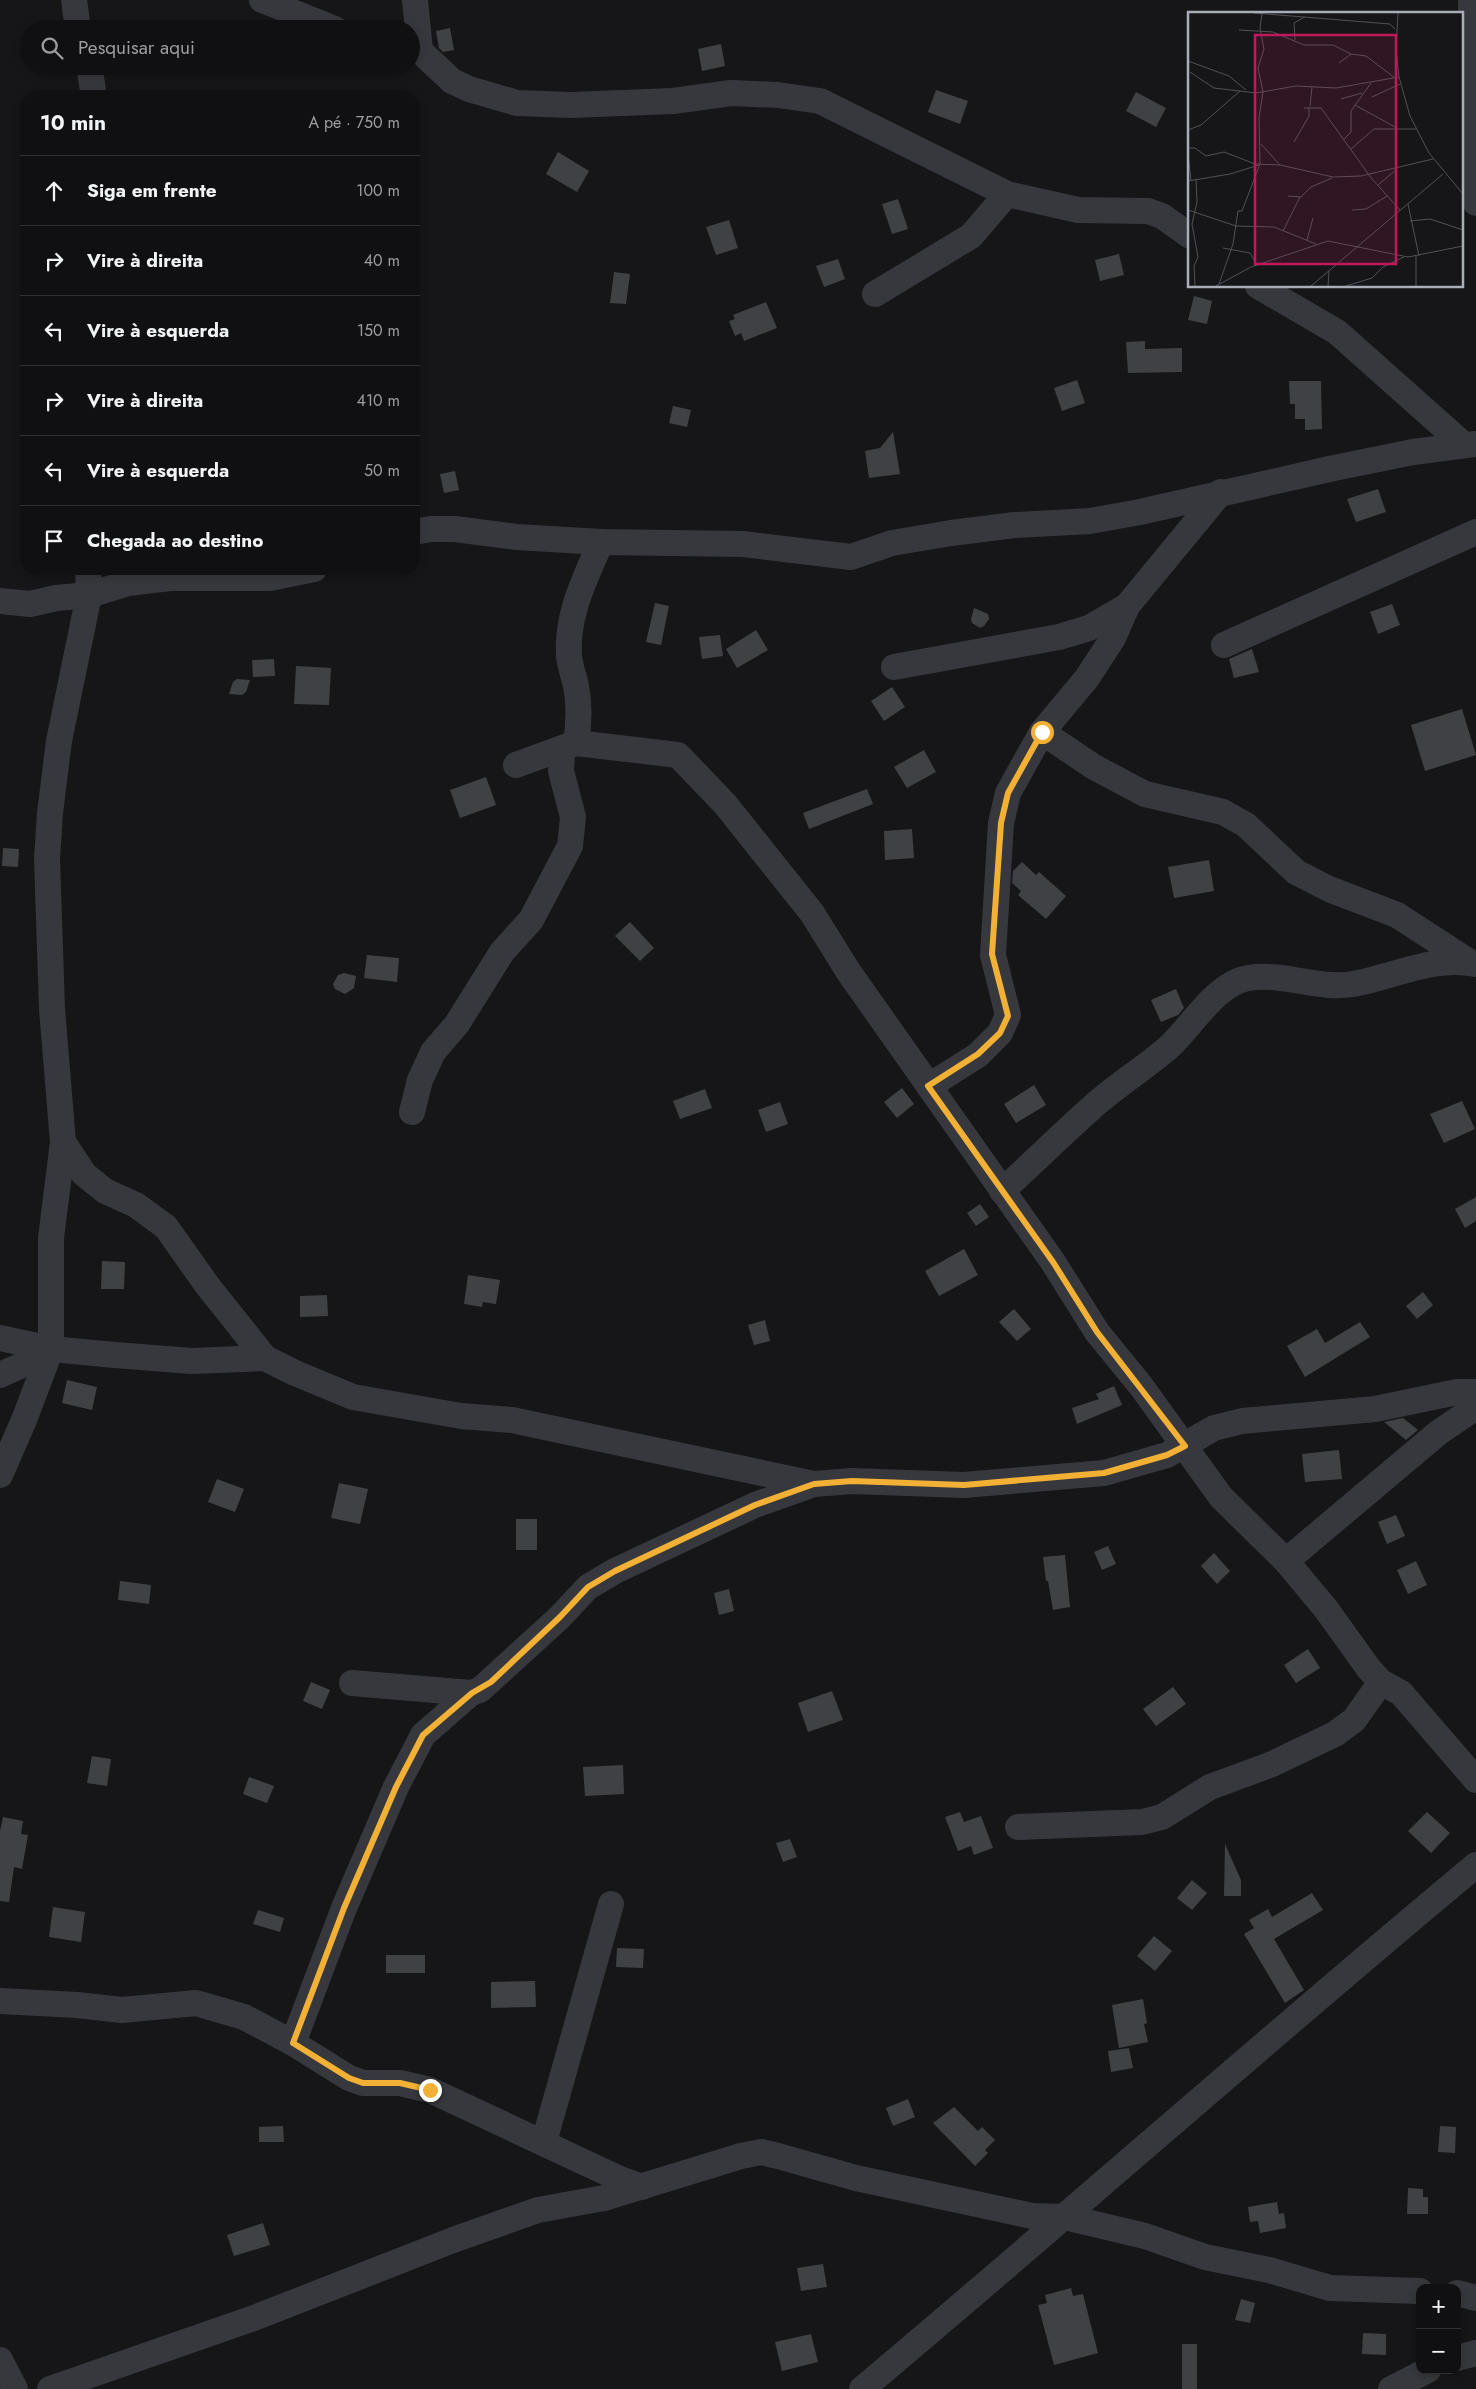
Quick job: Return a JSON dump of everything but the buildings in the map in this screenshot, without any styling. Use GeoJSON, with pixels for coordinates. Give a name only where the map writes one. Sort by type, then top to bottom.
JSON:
{"type":"FeatureCollection","features":[{"type":"Feature","properties":{"kind":"street"},"geometry":{"type":"LineString","coordinates":[[74,0],[77,20]]}},
{"type":"Feature","properties":{"kind":"street"},"geometry":{"type":"LineString","coordinates":[[262,0],[312,20]]}},
{"type":"Feature","properties":{"kind":"street"},"geometry":{"type":"LineString","coordinates":[[416,0],[416,20]]}},
{"type":"Feature","properties":{"kind":"street"},"geometry":{"type":"LineString","coordinates":[[1471,0],[1470,142],[1476,203]]}},
{"type":"Feature","properties":{"kind":"street"},"geometry":{"type":"LineString","coordinates":[[420,53],[452,81],[470,90],[517,103],[571,105],[673,101],[731,93],[778,95],[820,101],[1007,194],[1078,210],[1148,211],[1162,216],[1188,235]]}},
{"type":"Feature","properties":{"kind":"street"},"geometry":{"type":"LineString","coordinates":[[90,75],[93,90]]}},
{"type":"Feature","properties":{"kind":"street"},"geometry":{"type":"LineString","coordinates":[[875,294],[971,236],[1007,194]]}},
{"type":"Feature","properties":{"kind":"street"},"geometry":{"type":"LineString","coordinates":[[1261,288],[1337,332],[1470,444]]}},
{"type":"Feature","properties":{"kind":"street"},"geometry":{"type":"LineString","coordinates":[[420,531],[431,529],[454,530],[516,537],[602,542],[743,544],[851,557],[892,543],[1016,525],[1090,521],[1140,512],[1221,492],[1334,468],[1470,444]]}},
{"type":"Feature","properties":{"kind":"street"},"geometry":{"type":"LineString","coordinates":[[928,1086],[978,1054],[1000,1033],[1008,1016],[992,954],[1001,823],[1008,793],[1042,732],[1087,678],[1113,638],[1127,606],[1221,492]]}},
{"type":"Feature","properties":{"kind":"street"},"geometry":{"type":"LineString","coordinates":[[1224,645],[1476,532]]}},
{"type":"Feature","properties":{"kind":"street"},"geometry":{"type":"LineString","coordinates":[[412,1112],[420,1080],[433,1052],[457,1024],[502,952],[531,920],[570,846],[573,817],[561,771],[580,721],[569,657],[570,636],[574,610],[584,579],[602,542]]}},
{"type":"Feature","properties":{"kind":"street"},"geometry":{"type":"LineString","coordinates":[[0,1475],[24,1420],[51,1348],[51,1238],[63,1142],[52,1009],[47,859],[50,813],[59,741],[89,594],[88,575]]}},
{"type":"Feature","properties":{"kind":"street"},"geometry":{"type":"LineString","coordinates":[[0,601],[30,604],[56,598],[89,594],[128,583],[170,578],[270,578],[285,575]]}},
{"type":"Feature","properties":{"kind":"street"},"geometry":{"type":"LineString","coordinates":[[894,667],[1059,637],[1089,628],[1127,606]]}},
{"type":"Feature","properties":{"kind":"street"},"geometry":{"type":"LineString","coordinates":[[1042,732],[1094,767],[1145,794],[1223,812],[1246,825],[1296,872],[1329,890],[1397,916],[1474,964]]}},
{"type":"Feature","properties":{"kind":"street"},"geometry":{"type":"LineString","coordinates":[[516,765],[569,747],[678,755],[688,763],[812,913],[848,971],[1053,1262],[1097,1332],[1185,1446],[1221,1497],[1286,1561],[1326,1609],[1369,1670],[1381,1682],[1401,1693],[1476,1780]]}},
{"type":"Feature","properties":{"kind":"street"},"geometry":{"type":"LineString","coordinates":[[1002,1191],[1098,1102],[1169,1047],[1197,1018],[1213,997],[1228,987],[1247,978],[1274,978],[1346,986],[1381,980],[1420,967],[1446,963],[1474,964]]}},
{"type":"Feature","properties":{"kind":"street"},"geometry":{"type":"LineString","coordinates":[[63,1142],[84,1174],[105,1191],[136,1205],[166,1227],[207,1285],[266,1358],[295,1373],[353,1397],[461,1416],[512,1420],[814,1484]]}},
{"type":"Feature","properties":{"kind":"street"},"geometry":{"type":"LineString","coordinates":[[0,1338],[51,1348],[192,1361],[266,1358]]}},
{"type":"Feature","properties":{"kind":"street"},"geometry":{"type":"LineString","coordinates":[[0,1375],[29,1362],[51,1348]]}},
{"type":"Feature","properties":{"kind":"street"},"geometry":{"type":"LineString","coordinates":[[293,2043],[344,1908],[396,1787],[423,1735],[472,1693],[491,1682],[560,1617],[588,1587],[615,1571],[755,1505],[814,1484],[852,1481],[964,1485],[1104,1473],[1167,1455],[1214,1428],[1242,1421],[1375,1409],[1457,1392],[1476,1392]]}},
{"type":"Feature","properties":{"kind":"street"},"geometry":{"type":"LineString","coordinates":[[1286,1561],[1438,1433],[1476,1407]]}},
{"type":"Feature","properties":{"kind":"street"},"geometry":{"type":"LineString","coordinates":[[1018,1827],[1142,1822],[1162,1817],[1210,1787],[1270,1765],[1335,1734],[1354,1720],[1381,1682]]}},
{"type":"Feature","properties":{"kind":"street"},"geometry":{"type":"LineString","coordinates":[[352,1683],[472,1693]]}},
{"type":"Feature","properties":{"kind":"street"},"geometry":{"type":"LineString","coordinates":[[862,2389],[1065,2217],[1316,1998],[1476,1865]]}},
{"type":"Feature","properties":{"kind":"street"},"geometry":{"type":"LineString","coordinates":[[544,2142],[612,1904]]}},
{"type":"Feature","properties":{"kind":"street"},"geometry":{"type":"LineString","coordinates":[[0,2001],[77,2005],[122,2010],[196,2003],[244,2017],[293,2043],[349,2078],[363,2083],[400,2083],[430,2090],[620,2179],[642,2187]]}},
{"type":"Feature","properties":{"kind":"street"},"geometry":{"type":"LineString","coordinates":[[50,2389],[245,2321],[444,2243],[530,2213],[604,2198],[741,2156],[761,2152],[856,2178],[1032,2216],[1065,2217],[1145,2236],[1204,2257],[1269,2270],[1330,2288],[1416,2291]]}},
{"type":"Feature","properties":{"kind":"street"},"geometry":{"type":"LineString","coordinates":[[1461,2294],[1476,2298]]}},
{"type":"Feature","properties":{"kind":"street"},"geometry":{"type":"LineString","coordinates":[[1461,2357],[1476,2353]]}},
{"type":"Feature","properties":{"kind":"street"},"geometry":{"type":"LineString","coordinates":[[0,2360],[15,2389]]}},
{"type":"Feature","properties":{"kind":"street"},"geometry":{"type":"LineString","coordinates":[[1390,2389],[1420,2374]]}},
{"type":"Feature","properties":{"kind":"route"},"geometry":{"type":"LineString","coordinates":[[430,2090],[400,2083],[363,2083],[349,2078],[293,2043],[344,1908],[396,1787],[423,1735],[472,1693],[491,1682],[510,1662],[560,1617],[588,1587],[615,1571],[755,1505],[814,1484],[852,1481],[964,1485],[1104,1473],[1167,1455],[1185,1446],[1141,1386],[1097,1332],[1053,1262],[928,1086],[978,1054],[1000,1033],[1008,1016],[992,954],[1001,823],[1008,793],[1042,732]]}}]}
